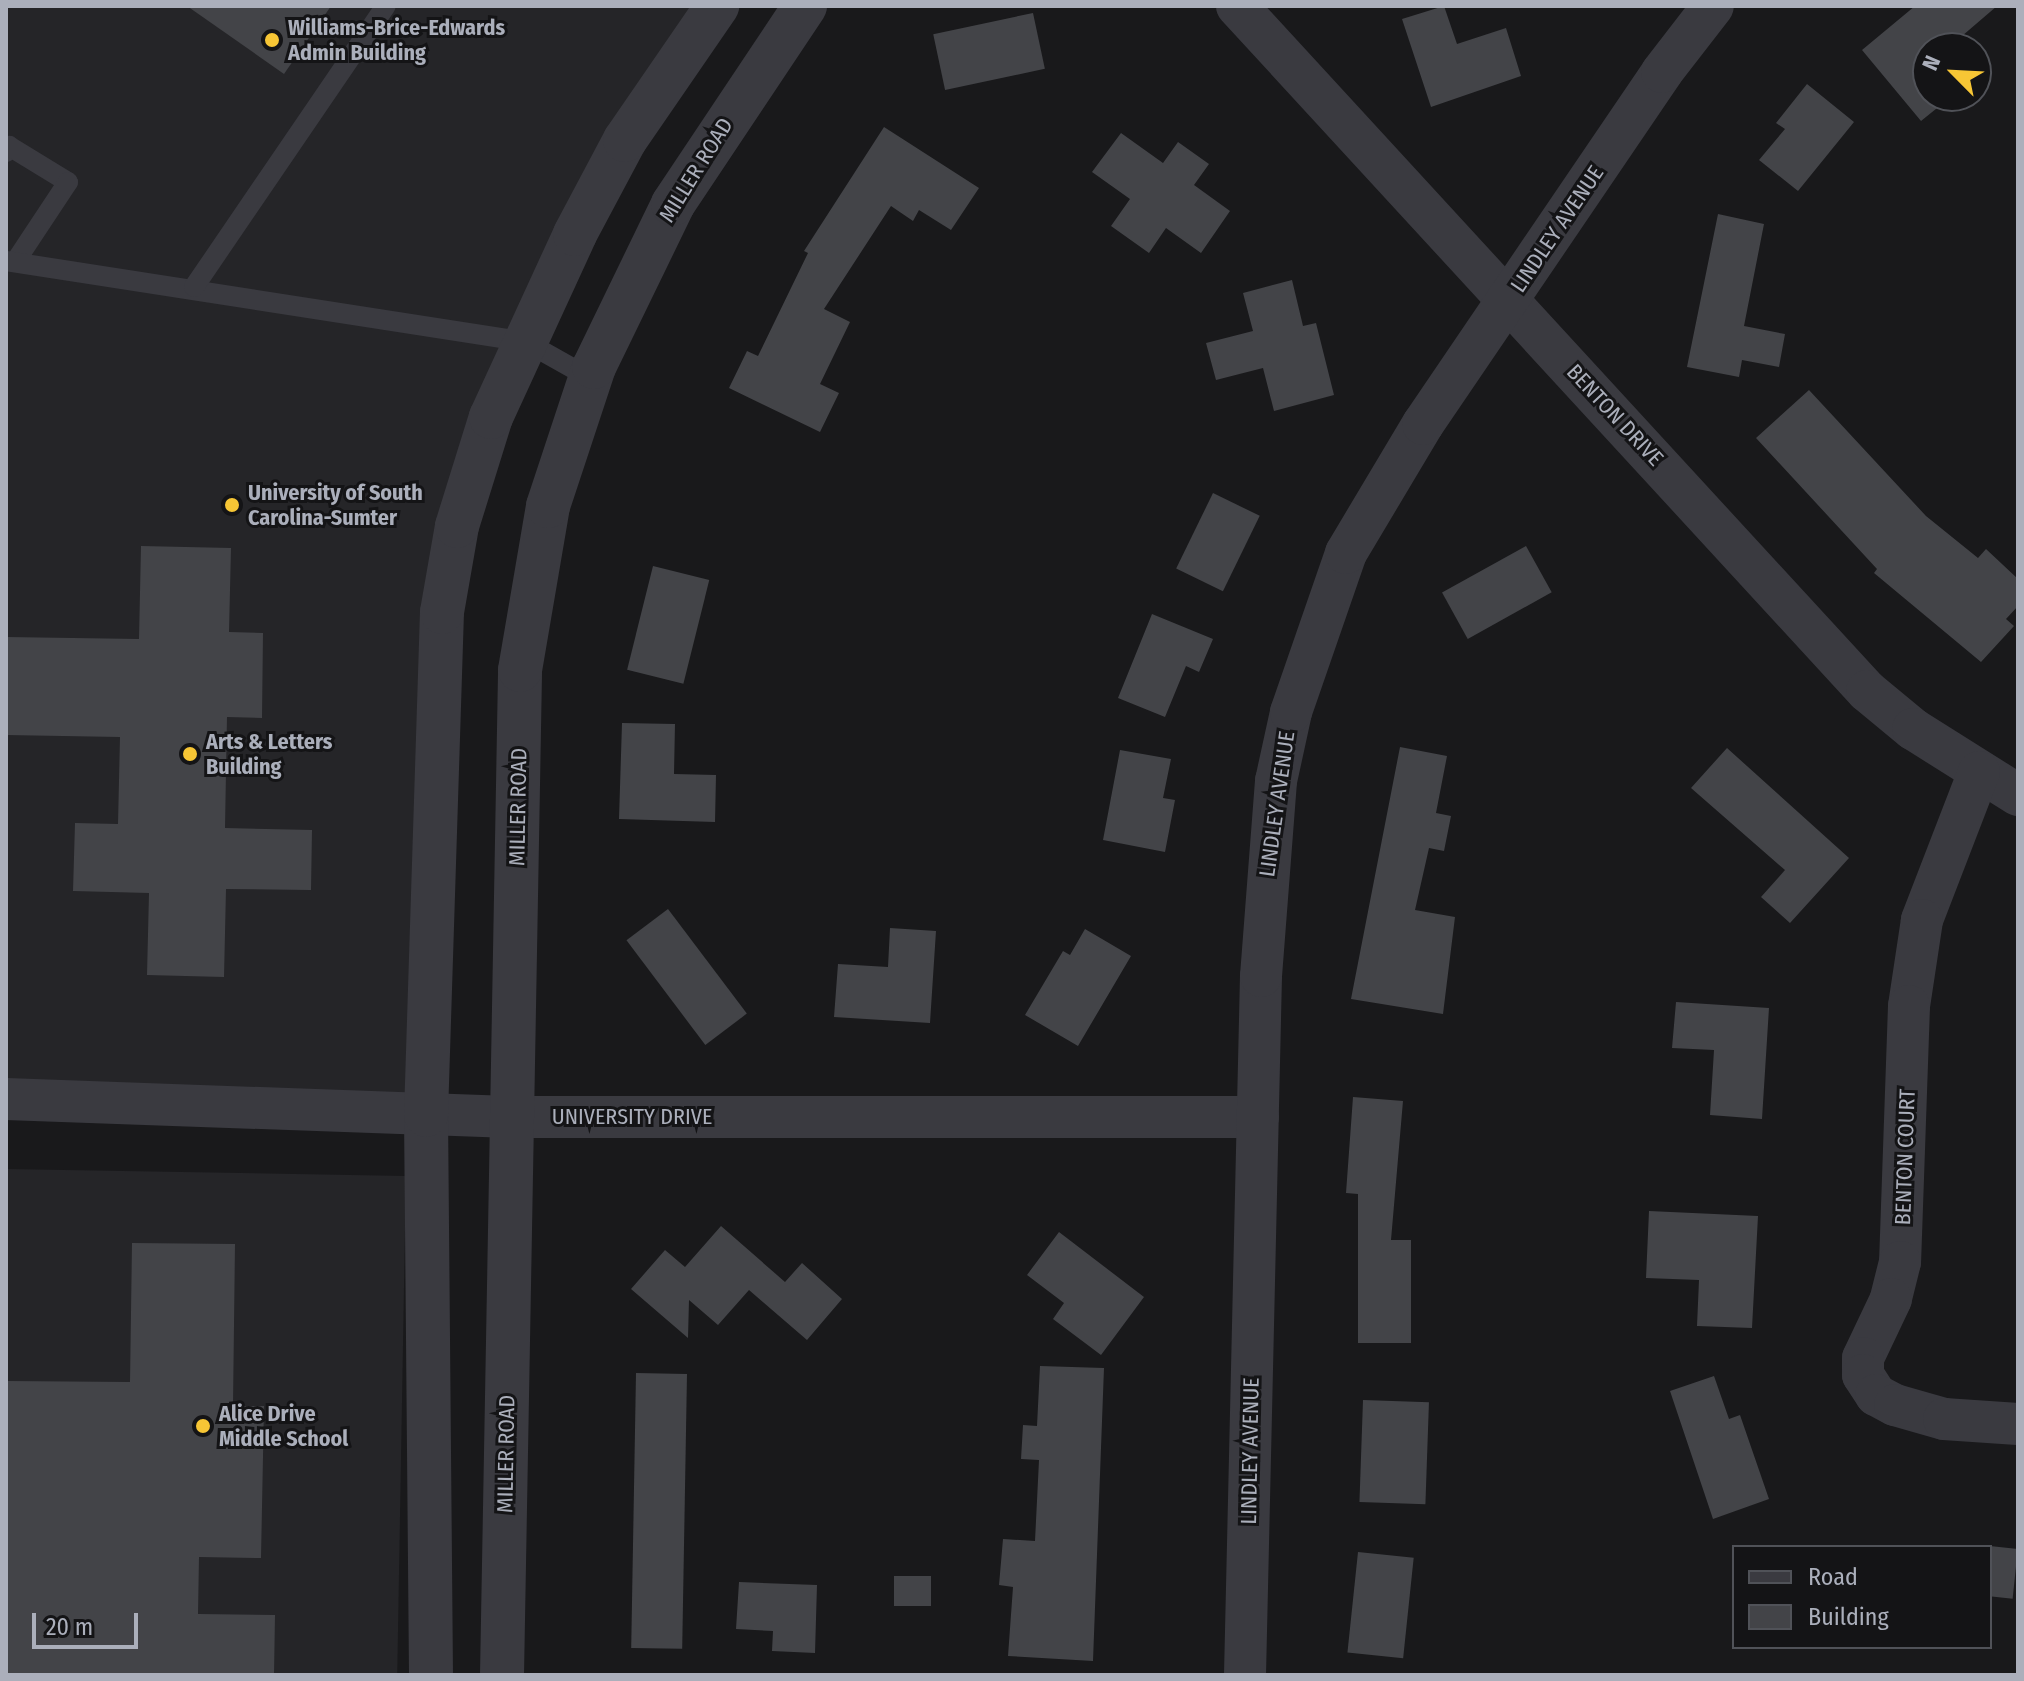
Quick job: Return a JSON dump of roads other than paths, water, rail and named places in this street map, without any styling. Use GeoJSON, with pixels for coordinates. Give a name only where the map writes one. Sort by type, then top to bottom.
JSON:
{"type":"FeatureCollection","features":[{"type":"Feature","properties":{"kind":"street"},"geometry":{"type":"LineString","coordinates":[[431,1675],[426,1115],[442,612],[457,526],[491,417],[625,140],[717,6]]}},
{"type":"Feature","properties":{"kind":"street","name":"MILLER ROAD"},"geometry":{"type":"LineString","coordinates":[[502,1675],[520,670],[548,506],[590,378],[673,204],[805,6]]}},
{"type":"Feature","properties":{"kind":"street","name":"BENTON DRIVE"},"geometry":{"type":"LineString","coordinates":[[1237,6],[1867,691],[1913,729],[2018,795]]}},
{"type":"Feature","properties":{"kind":"street","name":"LINDLEY AVENUE"},"geometry":{"type":"LineString","coordinates":[[1245,1675],[1258,1117],[1268,855],[1291,712],[1346,553],[1423,424],[1662,72],[1713,6]]}},
{"type":"Feature","properties":{"kind":"street","name":"BENTON COURT"},"geometry":{"type":"LineString","coordinates":[[1979,772],[1922,920],[1909,1006],[1900,1262],[1891,1299],[1863,1358],[1863,1375],[1876,1395],[1895,1405],[1944,1419],[2018,1424]]}},
{"type":"Feature","properties":{"kind":"street","name":"UNIVERSITY DRIVE"},"geometry":{"type":"LineString","coordinates":[[6,1099],[512,1117],[1258,1117]]}},
{"type":"Feature","properties":{"kind":"lane"},"geometry":{"type":"LineString","coordinates":[[194,287],[386,6]]}},
{"type":"Feature","properties":{"kind":"lane"},"geometry":{"type":"LineString","coordinates":[[6,152],[9,146],[68,182],[11,261],[194,287],[526,342],[590,378]]}},
{"type":"Feature","properties":{"kind":"place","name":"Williams-Brice-Edwards Admin Building"},"geometry":{"type":"Point","coordinates":[272,40]}},
{"type":"Feature","properties":{"kind":"place","name":"University of South Carolina-Sumter"},"geometry":{"type":"Point","coordinates":[232,505]}},
{"type":"Feature","properties":{"kind":"place","name":"Arts & Letters Building"},"geometry":{"type":"Point","coordinates":[190,754]}},
{"type":"Feature","properties":{"kind":"place","name":"Alice Drive Middle School"},"geometry":{"type":"Point","coordinates":[203,1426]}}]}
